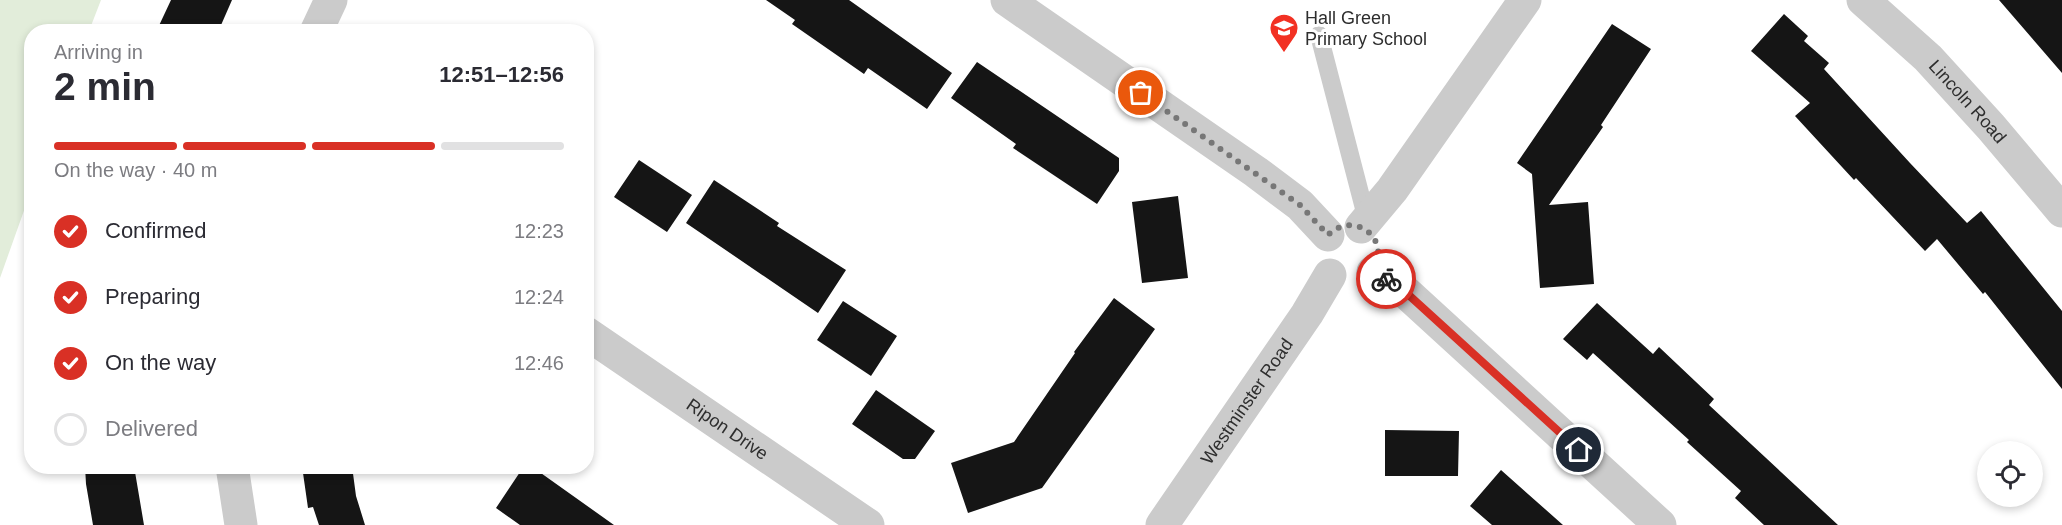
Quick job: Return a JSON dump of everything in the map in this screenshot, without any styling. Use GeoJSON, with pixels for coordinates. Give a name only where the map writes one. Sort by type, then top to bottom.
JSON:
{"type":"FeatureCollection","features":[{"type":"Feature","properties":{"kind":"street"},"geometry":{"type":"LineString","coordinates":[[320,24],[331,0]]}},
{"type":"Feature","properties":{"kind":"street"},"geometry":{"type":"LineString","coordinates":[[1007,0],[1256,172],[1300,205],[1328,235]]}},
{"type":"Feature","properties":{"kind":"street"},"geometry":{"type":"LineString","coordinates":[[1364,224],[1378,247],[1379,260],[1373,272],[1365,279],[1350,284],[1339,281],[1330,275],[1321,257],[1323,243],[1328,235],[1344,226],[1364,224],[1392,190],[1525,0]]}},
{"type":"Feature","properties":{"kind":"street","name":"Lincoln Road"},"geometry":{"type":"LineString","coordinates":[[1863,0],[1928,58],[1991,127],[2062,211]]}},
{"type":"Feature","properties":{"kind":"street"},"geometry":{"type":"LineString","coordinates":[[1373,272],[1401,288],[1660,525]]}},
{"type":"Feature","properties":{"kind":"street","name":"Westminster Road"},"geometry":{"type":"LineString","coordinates":[[1162,525],[1307,314],[1330,275]]}},
{"type":"Feature","properties":{"kind":"street","name":"Ripon Drive"},"geometry":{"type":"LineString","coordinates":[[594,338],[868,525]]}},
{"type":"Feature","properties":{"kind":"street"},"geometry":{"type":"LineString","coordinates":[[232,474],[241,525]]}},
{"type":"Feature","properties":{"kind":"lane"},"geometry":{"type":"LineString","coordinates":[[1319,36],[1364,224]]}},
{"type":"Feature","properties":{"kind":"green space"},"geometry":{"type":"Polygon","coordinates":[[[0,0],[101,0],[92,24],[24,24],[24,211],[0,278],[0,0]]]}},
{"type":"Feature","properties":{"kind":"building"},"geometry":{"type":"Polygon","coordinates":[[[171,0],[232,0],[222,24],[160,24],[171,0]]]}},
{"type":"Feature","properties":{"kind":"building"},"geometry":{"type":"Polygon","coordinates":[[[766,0],[849,0],[952,73],[927,109],[868,68],[864,74],[792,24],[795,20],[766,0]]]}},
{"type":"Feature","properties":{"kind":"building"},"geometry":{"type":"Polygon","coordinates":[[[1999,0],[2062,0],[2062,73],[1999,0]]]}},
{"type":"Feature","properties":{"kind":"building"},"geometry":{"type":"Polygon","coordinates":[[[1784,14],[1808,36],[1804,41],[1829,63],[1824,69],[1910,163],[1967,223],[1981,211],[2062,311],[2062,389],[1985,292],[1983,294],[1937,239],[1925,251],[1856,178],[1854,180],[1795,116],[1810,103],[1751,51],[1784,14]]]}},
{"type":"Feature","properties":{"kind":"building"},"geometry":{"type":"Polygon","coordinates":[[[1612,24],[1651,49],[1601,125],[1603,127],[1549,205],[1588,202],[1594,284],[1540,288],[1532,174],[1517,163],[1612,24]]]}},
{"type":"Feature","properties":{"kind":"building"},"geometry":{"type":"Polygon","coordinates":[[[977,62],[1119,158],[1119,171],[1097,204],[1013,148],[1016,144],[951,98],[977,62]]]}},
{"type":"Feature","properties":{"kind":"building"},"geometry":{"type":"Polygon","coordinates":[[[639,160],[692,195],[667,232],[614,197],[639,160]]]}},
{"type":"Feature","properties":{"kind":"building"},"geometry":{"type":"Polygon","coordinates":[[[714,180],[779,223],[777,226],[846,270],[818,313],[686,223],[714,180]]]}},
{"type":"Feature","properties":{"kind":"building"},"geometry":{"type":"Polygon","coordinates":[[[1178,196],[1188,278],[1142,283],[1132,202],[1178,196]]]}},
{"type":"Feature","properties":{"kind":"building"},"geometry":{"type":"Polygon","coordinates":[[[1114,298],[1155,329],[1042,488],[968,513],[951,463],[1014,442],[1074,352],[1114,298]]]}},
{"type":"Feature","properties":{"kind":"building"},"geometry":{"type":"Polygon","coordinates":[[[843,301],[897,336],[871,376],[817,340],[843,301]]]}},
{"type":"Feature","properties":{"kind":"building"},"geometry":{"type":"Polygon","coordinates":[[[1597,303],[1653,354],[1659,347],[1714,399],[1709,405],[1838,525],[1764,525],[1735,498],[1741,491],[1687,442],[1689,440],[1593,353],[1587,360],[1563,339],[1597,303]]]}},
{"type":"Feature","properties":{"kind":"building"},"geometry":{"type":"Polygon","coordinates":[[[876,390],[935,431],[915,459],[903,459],[852,424],[876,390]]]}},
{"type":"Feature","properties":{"kind":"building"},"geometry":{"type":"Polygon","coordinates":[[[1385,430],[1459,431],[1458,476],[1385,476],[1385,430]]]}},
{"type":"Feature","properties":{"kind":"building"},"geometry":{"type":"Polygon","coordinates":[[[1501,470],[1563,525],[1492,525],[1470,506],[1501,470]]]}},
{"type":"Feature","properties":{"kind":"building"},"geometry":{"type":"Polygon","coordinates":[[[85,474],[135,474],[144,525],[93,525],[85,474]]]}},
{"type":"Feature","properties":{"kind":"building"},"geometry":{"type":"Polygon","coordinates":[[[303,474],[353,474],[356,496],[365,525],[319,525],[313,507],[308,508],[303,474]]]}},
{"type":"Feature","properties":{"kind":"building"},"geometry":{"type":"Polygon","coordinates":[[[519,474],[542,474],[614,525],[520,525],[496,508],[519,474]]]}},
{"type":"Feature","properties":{"kind":"way so far"},"geometry":{"type":"LineString","coordinates":[[1141,93],[1300,205],[1328,235],[1335,229],[1348,225],[1367,230],[1376,240],[1378,247],[1379,260],[1373,272],[1386,279]]}},
{"type":"Feature","properties":{"kind":"place","name":"Hall Green Primary School"},"geometry":{"type":"Point","coordinates":[1284,54]}},
{"type":"Feature","properties":{"kind":"route"},"geometry":{"type":"LineString","coordinates":[[1386,279],[1401,288],[1579,450]]}}]}
